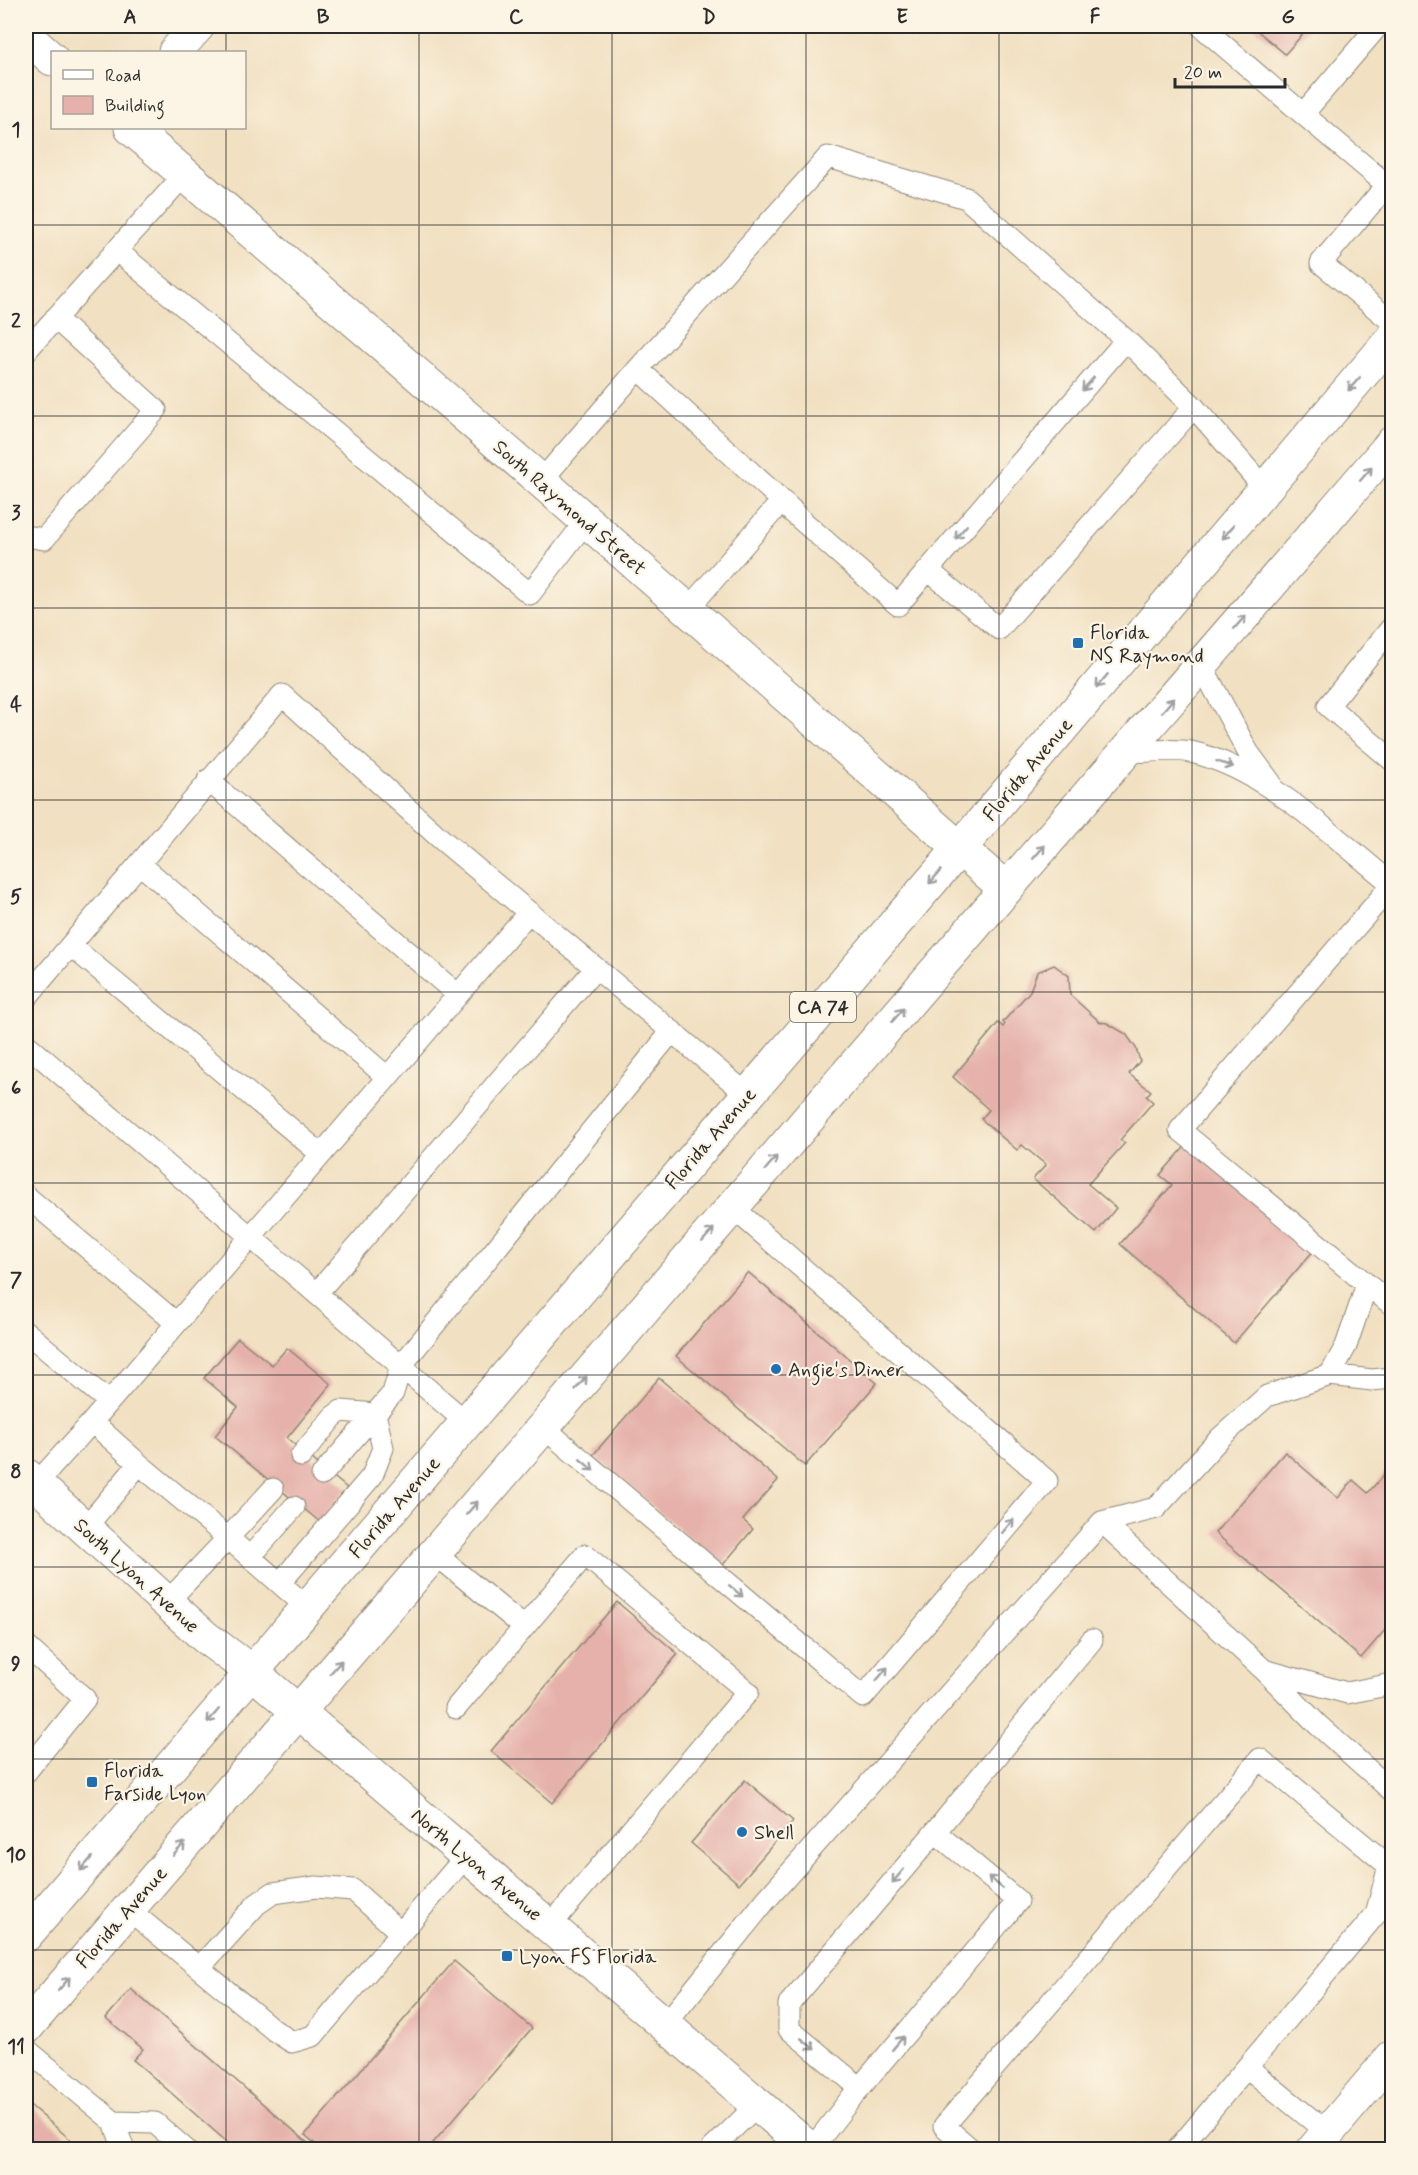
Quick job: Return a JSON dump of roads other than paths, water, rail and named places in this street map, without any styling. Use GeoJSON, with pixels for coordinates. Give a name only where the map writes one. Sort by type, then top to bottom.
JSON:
{"type":"FeatureCollection","features":[{"type":"Feature","properties":{"kind":"main road"},"geometry":{"type":"LineString","coordinates":[[175,51],[198,26]]}},
{"type":"Feature","properties":{"kind":"main road"},"geometry":{"type":"LineString","coordinates":[[26,36],[51,58]]}},
{"type":"Feature","properties":{"kind":"main road","name":"South Raymond Street"},"geometry":{"type":"LineString","coordinates":[[132,129],[541,481],[1006,889]]}},
{"type":"Feature","properties":{"kind":"main road","name":"Florida Avenue"},"geometry":{"type":"LineString","coordinates":[[26,1935],[960,848],[1392,339]]}},
{"type":"Feature","properties":{"kind":"main road","name":"Florida Avenue"},"geometry":{"type":"LineString","coordinates":[[26,2028],[1392,443]]}},
{"type":"Feature","properties":{"kind":"main road","name":"South Lyon Avenue"},"geometry":{"type":"LineString","coordinates":[[31,1479],[205,1637],[252,1672]]}},
{"type":"Feature","properties":{"kind":"main road","name":"North Lyon Avenue"},"geometry":{"type":"LineString","coordinates":[[252,1672],[811,2150]]}},
{"type":"Feature","properties":{"kind":"main road"},"geometry":{"type":"LineString","coordinates":[[1321,2141],[1392,2057]]}},
{"type":"Feature","properties":{"kind":"lane"},"geometry":{"type":"LineString","coordinates":[[1201,26],[1303,114],[1390,182],[1321,263],[1392,322]]}},
{"type":"Feature","properties":{"kind":"lane"},"geometry":{"type":"LineString","coordinates":[[1303,114],[1378,26]]}},
{"type":"Feature","properties":{"kind":"lane"},"geometry":{"type":"LineString","coordinates":[[541,481],[828,157],[966,198],[1126,340],[1194,407],[1264,488]]}},
{"type":"Feature","properties":{"kind":"lane"},"geometry":{"type":"LineString","coordinates":[[26,351],[185,174]]}},
{"type":"Feature","properties":{"kind":"lane"},"geometry":{"type":"LineString","coordinates":[[116,250],[530,594],[586,521]]}},
{"type":"Feature","properties":{"kind":"lane"},"geometry":{"type":"LineString","coordinates":[[26,536],[44,539],[156,410],[55,318]]}},
{"type":"Feature","properties":{"kind":"lane"},"geometry":{"type":"LineString","coordinates":[[638,369],[898,605],[1126,340]]}},
{"type":"Feature","properties":{"kind":"lane"},"geometry":{"type":"LineString","coordinates":[[928,570],[999,629],[1194,407]]}},
{"type":"Feature","properties":{"kind":"lane"},"geometry":{"type":"LineString","coordinates":[[688,609],[781,502],[801,518]]}},
{"type":"Feature","properties":{"kind":"lane"},"geometry":{"type":"LineString","coordinates":[[1392,627],[1328,706],[1392,760]]}},
{"type":"Feature","properties":{"kind":"lane"},"geometry":{"type":"LineString","coordinates":[[1202,666],[1248,752],[1277,791]]}},
{"type":"Feature","properties":{"kind":"lane"},"geometry":{"type":"LineString","coordinates":[[26,998],[282,695],[441,838],[748,1095]]}},
{"type":"Feature","properties":{"kind":"lane"},"geometry":{"type":"LineString","coordinates":[[1126,752],[1189,752],[1234,766],[1277,791],[1392,885],[1180,1130],[1392,1305]]}},
{"type":"Feature","properties":{"kind":"lane"},"geometry":{"type":"LineString","coordinates":[[208,780],[458,994]]}},
{"type":"Feature","properties":{"kind":"lane"},"geometry":{"type":"LineString","coordinates":[[140,864],[387,1077]]}},
{"type":"Feature","properties":{"kind":"lane"},"geometry":{"type":"LineString","coordinates":[[31,1479],[92,1422],[529,912]]}},
{"type":"Feature","properties":{"kind":"lane"},"geometry":{"type":"LineString","coordinates":[[71,945],[321,1154]]}},
{"type":"Feature","properties":{"kind":"lane"},"geometry":{"type":"LineString","coordinates":[[317,1293],[595,969]]}},
{"type":"Feature","properties":{"kind":"lane"},"geometry":{"type":"LineString","coordinates":[[322,1475],[393,1393],[401,1366],[672,1031]]}},
{"type":"Feature","properties":{"kind":"lane"},"geometry":{"type":"LineString","coordinates":[[26,1044],[466,1422]]}},
{"type":"Feature","properties":{"kind":"lane"},"geometry":{"type":"LineString","coordinates":[[26,1196],[175,1323]]}},
{"type":"Feature","properties":{"kind":"lane"},"geometry":{"type":"LineString","coordinates":[[543,1427],[863,1697],[1047,1481],[732,1207]]}},
{"type":"Feature","properties":{"kind":"lane"},"geometry":{"type":"LineString","coordinates":[[1330,1375],[1346,1346],[1367,1284]]}},
{"type":"Feature","properties":{"kind":"lane"},"geometry":{"type":"LineString","coordinates":[[26,1332],[109,1402]]}},
{"type":"Feature","properties":{"kind":"lane"},"geometry":{"type":"LineString","coordinates":[[665,2025],[766,1900],[1102,1522],[1156,1508],[1220,1438],[1267,1396],[1330,1375],[1372,1380],[1392,1378]]}},
{"type":"Feature","properties":{"kind":"lane"},"geometry":{"type":"LineString","coordinates":[[301,1456],[333,1417],[341,1411],[375,1414]]}},
{"type":"Feature","properties":{"kind":"lane"},"geometry":{"type":"LineString","coordinates":[[280,1582],[372,1476],[383,1448],[375,1414]]}},
{"type":"Feature","properties":{"kind":"lane"},"geometry":{"type":"LineString","coordinates":[[92,1422],[307,1607]]}},
{"type":"Feature","properties":{"kind":"lane"},"geometry":{"type":"LineString","coordinates":[[85,1528],[139,1464]]}},
{"type":"Feature","properties":{"kind":"lane"},"geometry":{"type":"LineString","coordinates":[[167,1602],[273,1489]]}},
{"type":"Feature","properties":{"kind":"lane"},"geometry":{"type":"LineString","coordinates":[[250,1557],[294,1507]]}},
{"type":"Feature","properties":{"kind":"lane"},"geometry":{"type":"LineString","coordinates":[[1102,1522],[1264,1670],[1318,1725],[1392,1791]]}},
{"type":"Feature","properties":{"kind":"lane"},"geometry":{"type":"LineString","coordinates":[[434,1553],[524,1627]]}},
{"type":"Feature","properties":{"kind":"lane"},"geometry":{"type":"LineString","coordinates":[[456,1708],[585,1555],[748,1692],[550,1926]]}},
{"type":"Feature","properties":{"kind":"lane"},"geometry":{"type":"LineString","coordinates":[[860,2088],[789,2029],[789,2004],[935,1832],[1092,1640]]}},
{"type":"Feature","properties":{"kind":"lane"},"geometry":{"type":"LineString","coordinates":[[26,1646],[85,1699],[26,1772]]}},
{"type":"Feature","properties":{"kind":"lane"},"geometry":{"type":"LineString","coordinates":[[1264,1670],[1347,1693],[1392,1684]]}},
{"type":"Feature","properties":{"kind":"lane"},"geometry":{"type":"LineString","coordinates":[[972,2150],[944,2126],[1260,1759],[1389,1866],[1376,1914],[1177,2150]]}},
{"type":"Feature","properties":{"kind":"lane"},"geometry":{"type":"LineString","coordinates":[[811,2150],[860,2088],[1018,1901],[935,1832]]}},
{"type":"Feature","properties":{"kind":"lane"},"geometry":{"type":"LineString","coordinates":[[128,1909],[275,2031],[292,2042],[313,2036],[467,1855]]}},
{"type":"Feature","properties":{"kind":"lane"},"geometry":{"type":"LineString","coordinates":[[200,1967],[257,1904],[273,1893],[316,1887],[352,1890],[401,1933]]}},
{"type":"Feature","properties":{"kind":"lane"},"geometry":{"type":"LineString","coordinates":[[26,2049],[114,2122],[124,2150]]}},
{"type":"Feature","properties":{"kind":"lane"},"geometry":{"type":"LineString","coordinates":[[1248,2068],[1321,2141]]}},
{"type":"Feature","properties":{"kind":"lane"},"geometry":{"type":"LineString","coordinates":[[711,2150],[758,2104]]}},
{"type":"Feature","properties":{"kind":"lane"},"geometry":{"type":"LineString","coordinates":[[114,2122],[155,2124],[186,2150]]}},
{"type":"Feature","properties":{"kind":"place","name":"Florida NS Raymond"},"geometry":{"type":"Point","coordinates":[1078,643]}},
{"type":"Feature","properties":{"kind":"place","name":"Angie's Diner"},"geometry":{"type":"Point","coordinates":[776,1369]}},
{"type":"Feature","properties":{"kind":"place","name":"Florida Farside Lyon"},"geometry":{"type":"Point","coordinates":[92,1782]}},
{"type":"Feature","properties":{"kind":"place","name":"Shell"},"geometry":{"type":"Point","coordinates":[742,1832]}},
{"type":"Feature","properties":{"kind":"place","name":"Lyon FS Florida"},"geometry":{"type":"Point","coordinates":[507,1956]}}]}
